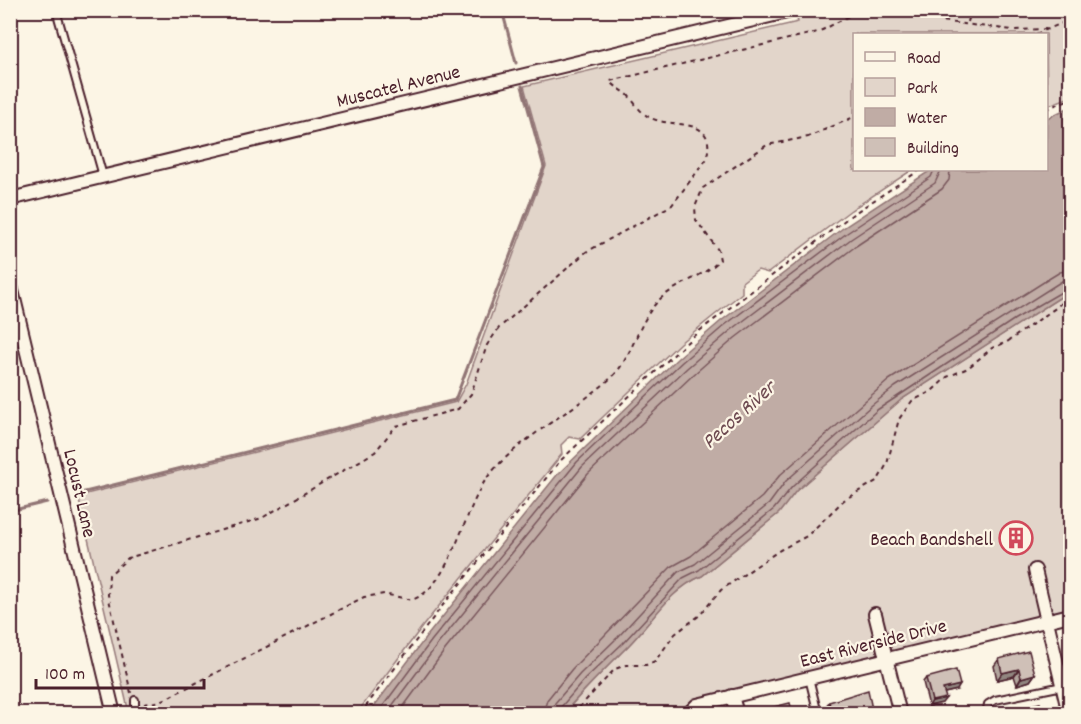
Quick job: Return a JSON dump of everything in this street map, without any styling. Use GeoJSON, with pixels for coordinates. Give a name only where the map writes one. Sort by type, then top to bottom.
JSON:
{"type":"FeatureCollection","features":[{"type":"Feature","properties":{"kind":"street","name":"Muscatel Avenue"},"geometry":{"type":"LineString","coordinates":[[10,199],[795,10]]}},
{"type":"Feature","properties":{"kind":"street","name":"Locust Lane"},"geometry":{"type":"LineString","coordinates":[[10,282],[114,714]]}},
{"type":"Feature","properties":{"kind":"street"},"geometry":{"type":"LineString","coordinates":[[1035,570],[1070,714]]}},
{"type":"Feature","properties":{"kind":"street"},"geometry":{"type":"LineString","coordinates":[[875,614],[900,714]]}},
{"type":"Feature","properties":{"kind":"street","name":"East Riverside Drive"},"geometry":{"type":"LineString","coordinates":[[688,714],[698,705],[732,696],[1071,615]]}},
{"type":"Feature","properties":{"kind":"street"},"geometry":{"type":"LineString","coordinates":[[732,696],[737,714]]}},
{"type":"Feature","properties":{"kind":"lane"},"geometry":{"type":"LineString","coordinates":[[56,10],[103,177]]}},
{"type":"Feature","properties":{"kind":"lane"},"geometry":{"type":"LineString","coordinates":[[809,678],[818,714]]}},
{"type":"Feature","properties":{"kind":"lane"},"geometry":{"type":"LineString","coordinates":[[986,714],[988,704],[995,700],[1063,686]]}},
{"type":"Feature","properties":{"kind":"lane"},"geometry":{"type":"LineString","coordinates":[[135,700],[135,714]]}},
{"type":"Feature","properties":{"kind":"path"},"geometry":{"type":"LineString","coordinates":[[853,118],[808,136],[767,145],[703,188],[694,213],[699,227],[718,250],[720,260],[657,302],[617,372],[587,398],[525,443],[489,475],[467,516],[458,542],[425,593],[412,600],[384,594],[364,597],[161,701],[148,705],[135,700],[108,595],[107,584],[114,568],[140,554],[262,518],[375,452],[396,426],[451,413],[458,409],[471,394],[487,345],[509,318],[586,252],[677,200],[706,160],[708,152],[706,138],[697,127],[690,124],[669,123],[647,117],[627,94],[610,81],[827,29],[855,12],[865,10]]}},
{"type":"Feature","properties":{"kind":"path"},"geometry":{"type":"LineString","coordinates":[[930,10],[942,21],[1013,30],[1048,29]]}},
{"type":"Feature","properties":{"kind":"path"},"geometry":{"type":"LineString","coordinates":[[967,24],[971,10]]}},
{"type":"Feature","properties":{"kind":"path"},"geometry":{"type":"LineString","coordinates":[[1038,33],[1071,20]]}},
{"type":"Feature","properties":{"kind":"path"},"geometry":{"type":"LineString","coordinates":[[1048,109],[1071,99]]}},
{"type":"Feature","properties":{"kind":"path"},"geometry":{"type":"LineString","coordinates":[[360,714],[443,605],[560,461],[698,332],[853,214],[918,171]]}},
{"type":"Feature","properties":{"kind":"path"},"geometry":{"type":"LineString","coordinates":[[573,714],[615,669],[627,665],[646,665],[655,661],[675,634],[700,615],[721,590],[780,550],[807,536],[844,500],[878,480],[887,464],[898,419],[912,401],[932,391],[947,377],[968,368],[992,348],[1006,342],[1057,308],[1071,293]]}},
{"type":"Feature","properties":{"kind":"green space"},"geometry":{"type":"Polygon","coordinates":[[[795,11],[1070,11],[1070,97],[1048,106],[1048,33],[853,33],[853,171],[910,171],[851,210],[768,273],[758,270],[742,282],[742,293],[680,343],[580,439],[569,437],[561,445],[562,454],[422,627],[357,713],[129,713],[78,496],[456,402],[466,384],[546,166],[524,86],[798,22],[795,11]]]}},
{"type":"Feature","properties":{"kind":"green space"},"geometry":{"type":"Polygon","coordinates":[[[1070,291],[1070,615],[688,713],[564,714],[680,589],[702,576],[779,513],[796,491],[902,399],[1070,291]]]}},
{"type":"Feature","properties":{"kind":"water","name":"Pecos River"},"geometry":{"type":"Polygon","coordinates":[[[1070,107],[1070,291],[902,399],[796,491],[779,513],[702,576],[680,589],[564,713],[369,713],[427,636],[557,475],[678,358],[721,321],[843,228],[929,171],[1048,171],[1048,118],[1070,107]]]}},
{"type":"Feature","properties":{"kind":"building","name":"Beach Bandshell"},"geometry":{"type":"Polygon","coordinates":[[[1025,529],[1026,539],[1013,543],[1008,533],[1025,529]]]}},
{"type":"Feature","properties":{"kind":"building"},"geometry":{"type":"Polygon","coordinates":[[[1029,651],[1035,674],[1021,678],[1019,669],[1002,673],[999,659],[1029,651]]]}},
{"type":"Feature","properties":{"kind":"building"},"geometry":{"type":"Polygon","coordinates":[[[956,670],[960,685],[943,689],[946,698],[932,701],[926,678],[956,670]]]}},
{"type":"Feature","properties":{"kind":"building"},"geometry":{"type":"Polygon","coordinates":[[[868,690],[873,714],[832,714],[829,702],[868,690]]]}},
{"type":"Feature","properties":{"kind":"building"},"geometry":{"type":"Polygon","coordinates":[[[790,703],[793,714],[772,714],[770,708],[790,703]]]}},
{"type":"Feature","properties":{"kind":"building"},"geometry":{"type":"Polygon","coordinates":[[[1040,703],[1042,714],[1024,714],[1023,707],[1040,703]]]}},
{"type":"Feature","properties":{"kind":"waterway"},"geometry":{"type":"LineString","coordinates":[[502,10],[516,63]]}},
{"type":"Feature","properties":{"kind":"waterway"},"geometry":{"type":"LineString","coordinates":[[77,494],[455,400],[544,167],[522,86]]}},
{"type":"Feature","properties":{"kind":"waterway"},"geometry":{"type":"LineString","coordinates":[[10,511],[47,502]]}},
{"type":"Feature","properties":{"kind":"place","name":"Beach Bandshell"},"geometry":{"type":"Point","coordinates":[1016,538]}}]}
